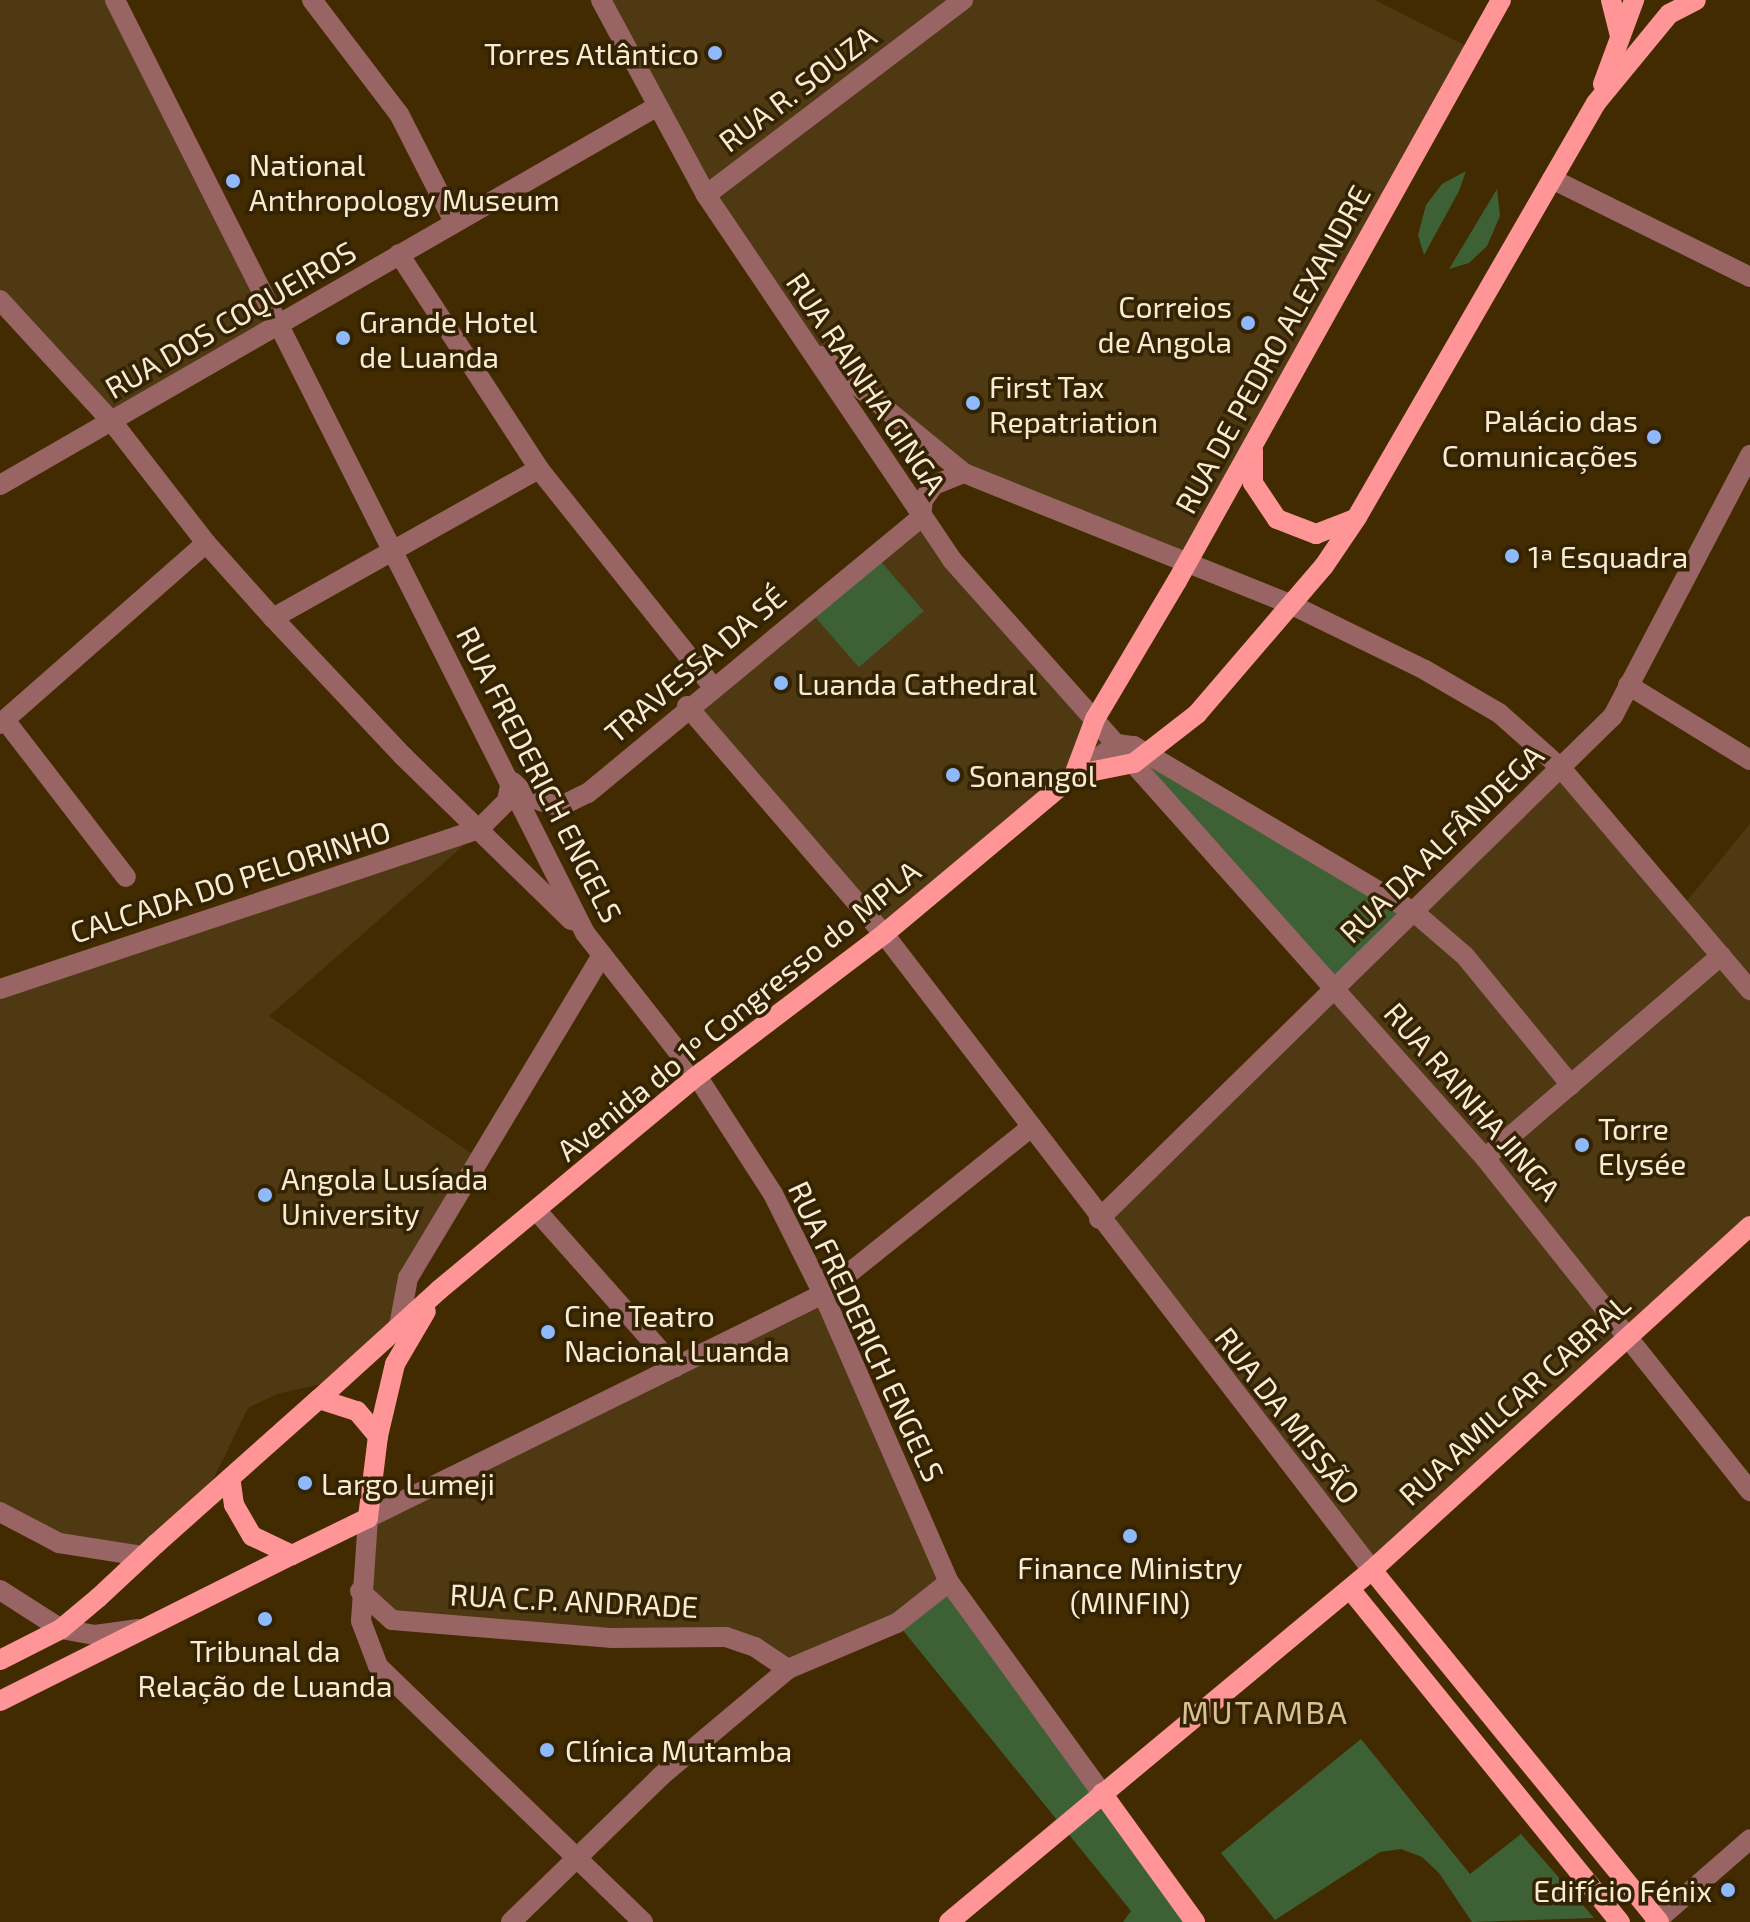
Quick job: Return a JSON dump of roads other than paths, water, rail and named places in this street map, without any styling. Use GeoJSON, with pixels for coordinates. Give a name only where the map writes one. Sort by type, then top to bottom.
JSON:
{"type":"FeatureCollection","features":[{"type":"Feature","properties":{"kind":"main road"},"geometry":{"type":"LineString","coordinates":[[1611,0],[1620,40]]}},
{"type":"Feature","properties":{"kind":"main road"},"geometry":{"type":"LineString","coordinates":[[1142,758],[1197,714],[1292,605],[1357,517],[1596,103],[1634,0]]}},
{"type":"Feature","properties":{"kind":"main road"},"geometry":{"type":"LineString","coordinates":[[1596,103],[1669,14],[1696,0]]}},
{"type":"Feature","properties":{"kind":"main road","name":"RUA DE PEDRO ALEXANDRE"},"geometry":{"type":"LineString","coordinates":[[1095,719],[1187,564],[1499,1]]}},
{"type":"Feature","properties":{"kind":"main road"},"geometry":{"type":"LineString","coordinates":[[1253,445],[1253,483],[1277,519],[1316,534],[1357,517]]}},
{"type":"Feature","properties":{"kind":"main road","name":"Avenida do 1º Congresso do MPLA"},"geometry":{"type":"LineString","coordinates":[[1074,775],[1095,719]]}},
{"type":"Feature","properties":{"kind":"main road","name":"Avenida do 1º Congresso do MPLA"},"geometry":{"type":"LineString","coordinates":[[319,1399],[439,1290],[697,1076],[884,934],[1074,775],[1142,758]]}},
{"type":"Feature","properties":{"kind":"main road","name":"RUA AMILCAR CABRAL"},"geometry":{"type":"LineString","coordinates":[[949,1922],[1372,1570],[1750,1226]]}},
{"type":"Feature","properties":{"kind":"main road","name":"Avenida do 1º Congresso do MPLA"},"geometry":{"type":"LineString","coordinates":[[378,1436],[395,1364],[439,1290]]}},
{"type":"Feature","properties":{"kind":"main road"},"geometry":{"type":"LineString","coordinates":[[0,1660],[61,1629],[319,1399],[357,1411],[378,1436],[368,1518],[0,1701]]}},
{"type":"Feature","properties":{"kind":"main road"},"geometry":{"type":"LineString","coordinates":[[230,1478],[234,1505],[252,1536],[292,1555]]}},
{"type":"Feature","properties":{"kind":"main road","name":"RUA DA MISSÃO"},"geometry":{"type":"LineString","coordinates":[[1372,1570],[1657,1921]]}},
{"type":"Feature","properties":{"kind":"main road"},"geometry":{"type":"LineString","coordinates":[[1350,1589],[1620,1922]]}},
{"type":"Feature","properties":{"kind":"main road"},"geometry":{"type":"LineString","coordinates":[[1102,1793],[1195,1922]]}},
{"type":"Feature","properties":{"kind":"street","name":"RUA FREDERICH ENGELS"},"geometry":{"type":"LineString","coordinates":[[115,0],[585,933],[697,1076],[773,1194],[823,1294],[949,1582],[1102,1793]]}},
{"type":"Feature","properties":{"kind":"street"},"geometry":{"type":"LineString","coordinates":[[312,0],[348,40],[399,114],[454,222]]}},
{"type":"Feature","properties":{"kind":"street","name":"RUA RAINHA GINGA"},"geometry":{"type":"LineString","coordinates":[[601,0],[706,195],[921,518],[958,567],[1117,744]]}},
{"type":"Feature","properties":{"kind":"street","name":"RUA R. SOUZA"},"geometry":{"type":"LineString","coordinates":[[706,195],[963,0]]}},
{"type":"Feature","properties":{"kind":"street","name":"RUA DOS COQUEIROS"},"geometry":{"type":"LineString","coordinates":[[0,485],[113,423],[656,107]]}},
{"type":"Feature","properties":{"kind":"street"},"geometry":{"type":"LineString","coordinates":[[1552,179],[1750,277]]}},
{"type":"Feature","properties":{"kind":"street"},"geometry":{"type":"LineString","coordinates":[[399,254],[539,469],[712,686]]}},
{"type":"Feature","properties":{"kind":"street"},"geometry":{"type":"LineString","coordinates":[[0,300],[113,423],[206,543],[273,618],[585,933]]}},
{"type":"Feature","properties":{"kind":"street"},"geometry":{"type":"LineString","coordinates":[[805,343],[964,473],[1292,605],[1425,670],[1499,713],[1561,768],[1750,990]]}},
{"type":"Feature","properties":{"kind":"street","name":"RUA DA ALFÂNDEGA"},"geometry":{"type":"LineString","coordinates":[[1099,1219],[1613,716],[1750,455]]}},
{"type":"Feature","properties":{"kind":"street"},"geometry":{"type":"LineString","coordinates":[[273,618],[539,469]]}},
{"type":"Feature","properties":{"kind":"street"},"geometry":{"type":"LineString","coordinates":[[921,518],[923,500],[934,485],[964,473]]}},
{"type":"Feature","properties":{"kind":"street","name":"TRAVESSA DA SÉ"},"geometry":{"type":"LineString","coordinates":[[506,778],[527,796],[561,806],[588,793],[687,706],[921,518]]}},
{"type":"Feature","properties":{"kind":"street"},"geometry":{"type":"LineString","coordinates":[[126,877],[2,722],[206,543]]}},
{"type":"Feature","properties":{"kind":"street"},"geometry":{"type":"LineString","coordinates":[[1628,685],[1750,760]]}},
{"type":"Feature","properties":{"kind":"street","name":"RUA DA MISSÃO"},"geometry":{"type":"LineString","coordinates":[[687,706],[884,934],[1099,1219],[1372,1570]]}},
{"type":"Feature","properties":{"kind":"street"},"geometry":{"type":"LineString","coordinates":[[1074,775],[1117,744],[1414,912],[1465,956],[1571,1085]]}},
{"type":"Feature","properties":{"kind":"street","name":"RUA RAINHA JINGA"},"geometry":{"type":"LineString","coordinates":[[1142,758],[1336,988],[1485,1158],[1630,1334],[1750,1491]]}},
{"type":"Feature","properties":{"kind":"street"},"geometry":{"type":"LineString","coordinates":[[479,829],[507,801],[506,778]]}},
{"type":"Feature","properties":{"kind":"street","name":"CALCADA DO PELORINHO"},"geometry":{"type":"LineString","coordinates":[[0,989],[479,829]]}},
{"type":"Feature","properties":{"kind":"street"},"geometry":{"type":"LineString","coordinates":[[399,1326],[408,1278],[602,955]]}},
{"type":"Feature","properties":{"kind":"street"},"geometry":{"type":"LineString","coordinates":[[1485,1158],[1721,956]]}},
{"type":"Feature","properties":{"kind":"street"},"geometry":{"type":"LineString","coordinates":[[643,1922],[574,1859],[378,1666],[361,1621],[360,1591],[368,1518],[823,1294],[1030,1128]]}},
{"type":"Feature","properties":{"kind":"street"},"geometry":{"type":"LineString","coordinates":[[536,1210],[675,1367]]}},
{"type":"Feature","properties":{"kind":"street"},"geometry":{"type":"LineString","coordinates":[[0,1512],[70,1546],[142,1556]]}},
{"type":"Feature","properties":{"kind":"street"},"geometry":{"type":"LineString","coordinates":[[511,1922],[661,1776],[788,1669],[897,1623],[949,1582]]}},
{"type":"Feature","properties":{"kind":"street"},"geometry":{"type":"LineString","coordinates":[[0,1590],[61,1629],[95,1635],[143,1629]]}},
{"type":"Feature","properties":{"kind":"street","name":"RUA C.P. ANDRADE"},"geometry":{"type":"LineString","coordinates":[[360,1591],[373,1608],[392,1620],[612,1638],[726,1637],[755,1647],[788,1669]]}},
{"type":"Feature","properties":{"kind":"street"},"geometry":{"type":"LineString","coordinates":[[1657,1921],[1750,1839]]}},
{"type":"Feature","properties":{"kind":"place","name":"Torres Atlântico"},"geometry":{"type":"Point","coordinates":[715,53]}},
{"type":"Feature","properties":{"kind":"place","name":"National Anthropology Museum"},"geometry":{"type":"Point","coordinates":[233,181]}},
{"type":"Feature","properties":{"kind":"place","name":"Correios de Angola"},"geometry":{"type":"Point","coordinates":[1248,323]}},
{"type":"Feature","properties":{"kind":"place","name":"Grande Hotel de Luanda"},"geometry":{"type":"Point","coordinates":[343,338]}},
{"type":"Feature","properties":{"kind":"place","name":"First Tax Repatriation"},"geometry":{"type":"Point","coordinates":[973,403]}},
{"type":"Feature","properties":{"kind":"place","name":"Palácio das Comunicações"},"geometry":{"type":"Point","coordinates":[1654,437]}},
{"type":"Feature","properties":{"kind":"place","name":"1ª Esquadra"},"geometry":{"type":"Point","coordinates":[1512,556]}},
{"type":"Feature","properties":{"kind":"place","name":"Luanda Cathedral"},"geometry":{"type":"Point","coordinates":[781,683]}},
{"type":"Feature","properties":{"kind":"place","name":"Sonangol"},"geometry":{"type":"Point","coordinates":[953,775]}},
{"type":"Feature","properties":{"kind":"place","name":"Torre Elysée"},"geometry":{"type":"Point","coordinates":[1582,1145]}},
{"type":"Feature","properties":{"kind":"place","name":"Angola Lusíada University"},"geometry":{"type":"Point","coordinates":[265,1195]}},
{"type":"Feature","properties":{"kind":"place","name":"Cine Teatro Nacional Luanda"},"geometry":{"type":"Point","coordinates":[548,1332]}},
{"type":"Feature","properties":{"kind":"place","name":"Largo Lumeji"},"geometry":{"type":"Point","coordinates":[305,1483]}},
{"type":"Feature","properties":{"kind":"place","name":"Finance Ministry (MINFIN)"},"geometry":{"type":"Point","coordinates":[1130,1536]}},
{"type":"Feature","properties":{"kind":"place","name":"Tribunal da Relação de Luanda"},"geometry":{"type":"Point","coordinates":[265,1619]}},
{"type":"Feature","properties":{"kind":"place","name":"Clínica Mutamba"},"geometry":{"type":"Point","coordinates":[547,1750]}},
{"type":"Feature","properties":{"kind":"place","name":"Edifício Fénix"},"geometry":{"type":"Point","coordinates":[1728,1890]}},
{"type":"Feature","properties":{"kind":"district","name":"MUTAMBA"},"geometry":{"type":"Point","coordinates":[1265,1711]}}]}
